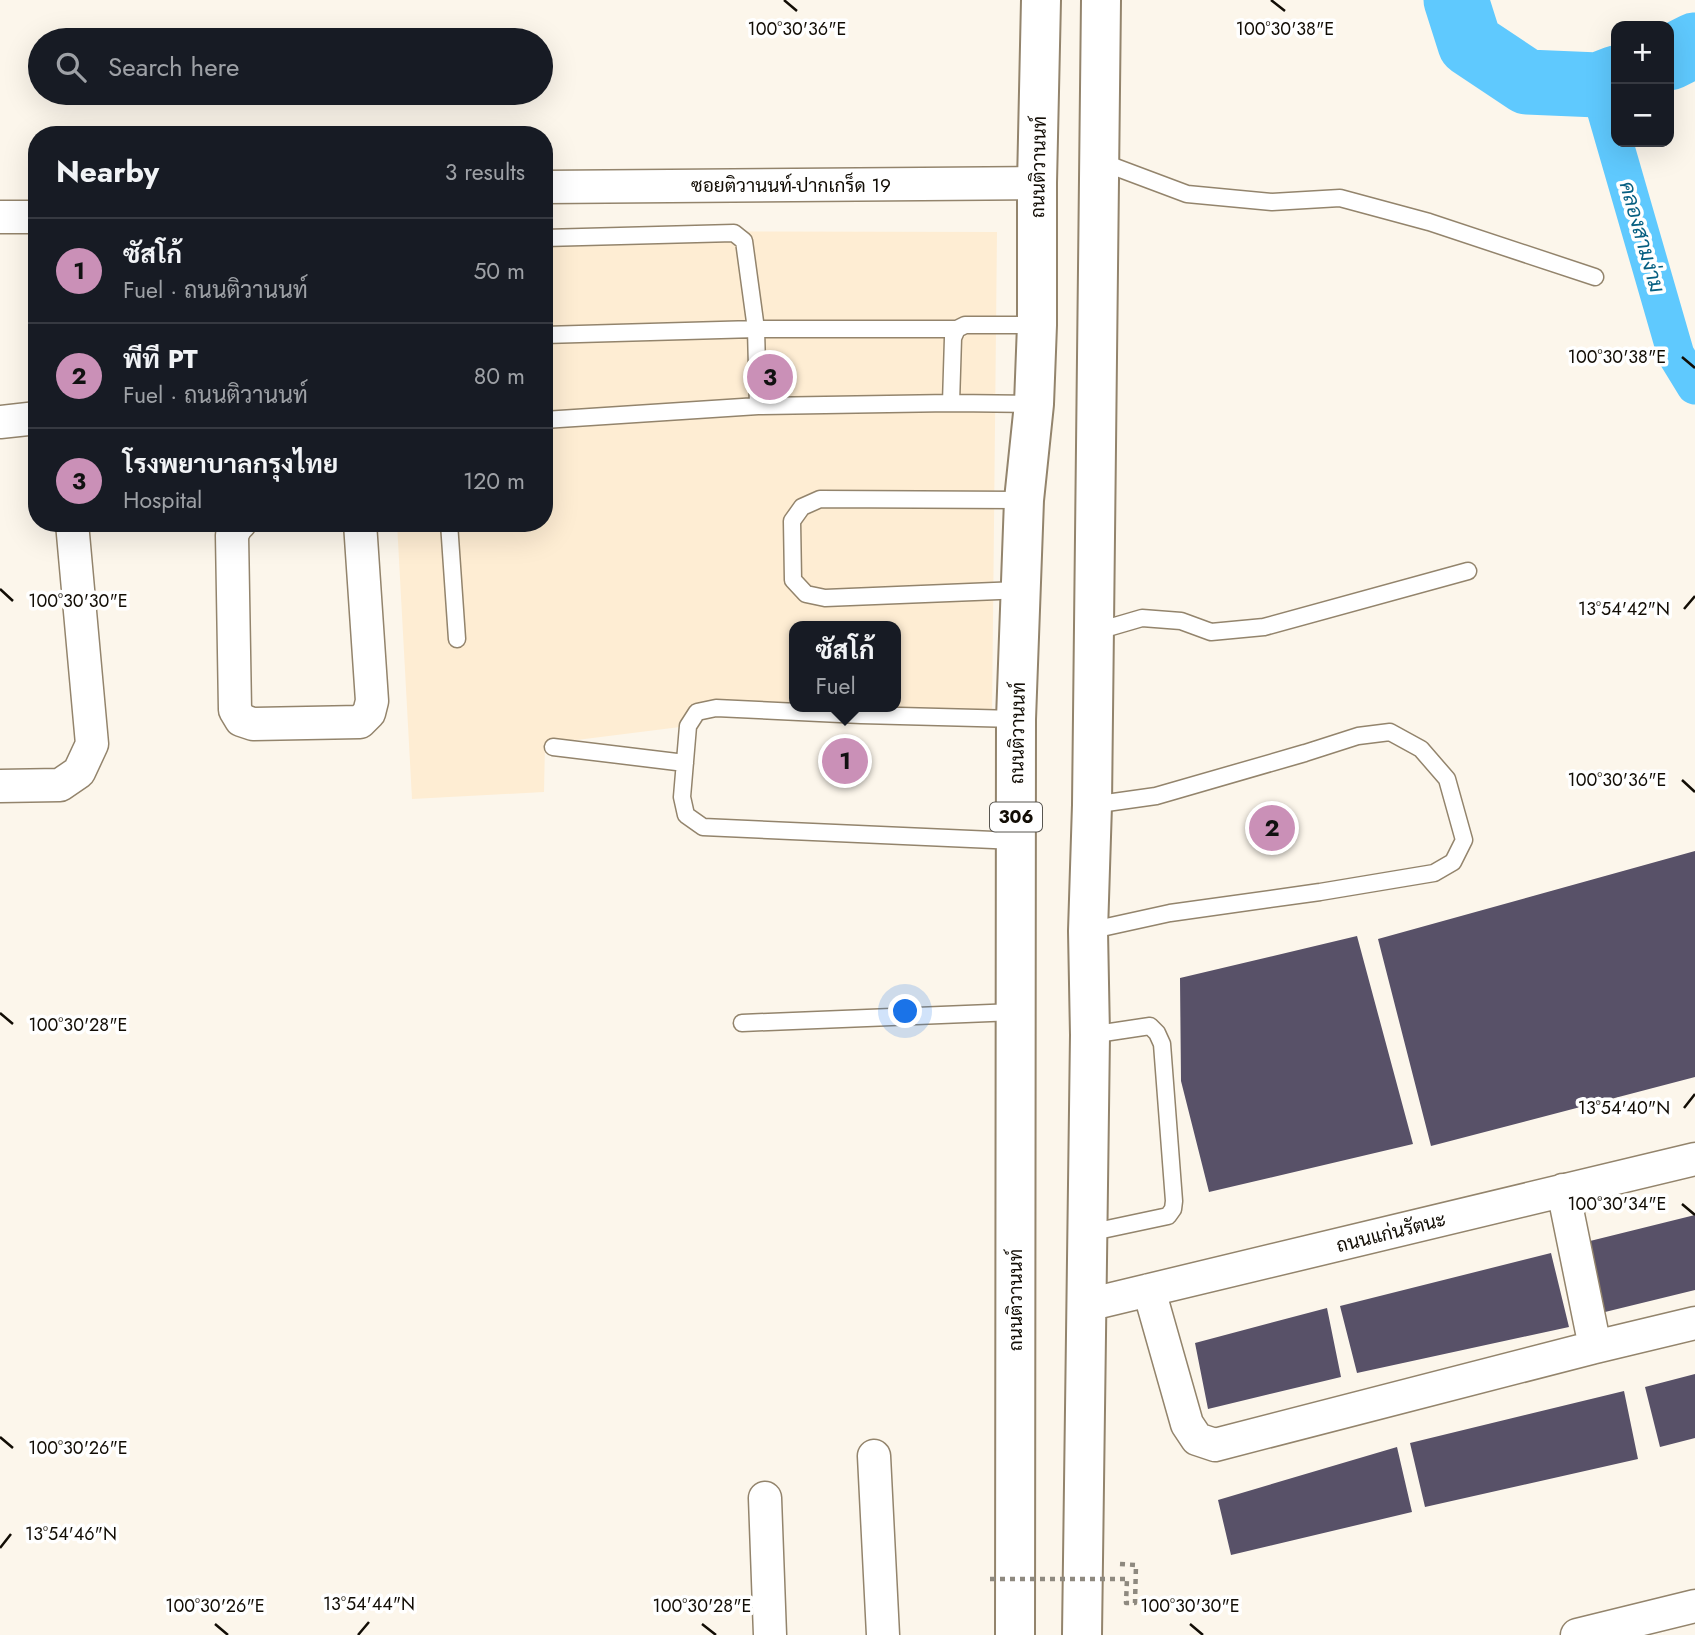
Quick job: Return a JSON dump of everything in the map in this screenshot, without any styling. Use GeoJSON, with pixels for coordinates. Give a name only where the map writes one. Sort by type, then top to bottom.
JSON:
{"type":"FeatureCollection","features":[{"type":"Feature","properties":{"kind":"main road","name":"ถนนติวานนท์"},"geometry":{"type":"LineString","coordinates":[[1015,1635],[1016,719],[1024,500],[1034,404],[1037,325],[1041,0]]}},
{"type":"Feature","properties":{"kind":"main road"},"geometry":{"type":"LineString","coordinates":[[1082,1635],[1090,1035],[1088,931],[1092,806],[1101,0]]}},
{"type":"Feature","properties":{"kind":"street","name":"ซอยติวานนท์-ปากเกร็ด 19"},"geometry":{"type":"LineString","coordinates":[[553,187],[1037,183]]}},
{"type":"Feature","properties":{"kind":"street"},"geometry":{"type":"LineString","coordinates":[[0,217],[28,217]]}},
{"type":"Feature","properties":{"kind":"street"},"geometry":{"type":"LineString","coordinates":[[0,422],[28,419]]}},
{"type":"Feature","properties":{"kind":"street"},"geometry":{"type":"LineString","coordinates":[[0,786],[60,785],[79,772],[92,744],[73,532]]}},
{"type":"Feature","properties":{"kind":"street"},"geometry":{"type":"LineString","coordinates":[[234,532],[235,710],[241,720],[253,724],[360,722],[369,713],[372,701],[361,532]]}},
{"type":"Feature","properties":{"kind":"street","name":"ถนนแก่นรัตนะ"},"geometry":{"type":"LineString","coordinates":[[1087,1305],[1695,1159]]}},
{"type":"Feature","properties":{"kind":"street"},"geometry":{"type":"LineString","coordinates":[[1563,1191],[1595,1347]]}},
{"type":"Feature","properties":{"kind":"street"},"geometry":{"type":"LineString","coordinates":[[1149,1290],[1187,1424],[1197,1439],[1215,1445],[1595,1347],[1695,1324]]}},
{"type":"Feature","properties":{"kind":"street"},"geometry":{"type":"LineString","coordinates":[[874,1456],[883,1635]]}},
{"type":"Feature","properties":{"kind":"street"},"geometry":{"type":"LineString","coordinates":[[765,1498],[770,1635]]}},
{"type":"Feature","properties":{"kind":"street"},"geometry":{"type":"LineString","coordinates":[[1577,1635],[1659,1625],[1695,1606]]}},
{"type":"Feature","properties":{"kind":"lane"},"geometry":{"type":"LineString","coordinates":[[1099,161],[1187,194],[1272,202],[1340,198],[1429,222],[1595,277]]}},
{"type":"Feature","properties":{"kind":"lane"},"geometry":{"type":"LineString","coordinates":[[553,238],[734,233],[744,241],[756,328],[758,405]]}},
{"type":"Feature","properties":{"kind":"lane"},"geometry":{"type":"LineString","coordinates":[[553,335],[756,328],[957,329],[965,325],[1037,325]]}},
{"type":"Feature","properties":{"kind":"lane"},"geometry":{"type":"LineString","coordinates":[[951,402],[953,338],[957,329]]}},
{"type":"Feature","properties":{"kind":"lane"},"geometry":{"type":"LineString","coordinates":[[553,419],[758,405],[951,402],[1034,404]]}},
{"type":"Feature","properties":{"kind":"lane"},"geometry":{"type":"LineString","coordinates":[[1021,590],[825,598],[806,594],[793,580],[792,521],[802,507],[820,499],[1024,500]]}},
{"type":"Feature","properties":{"kind":"lane"},"geometry":{"type":"LineString","coordinates":[[450,532],[457,639]]}},
{"type":"Feature","properties":{"kind":"lane"},"geometry":{"type":"LineString","coordinates":[[1094,632],[1142,618],[1181,621],[1211,632],[1264,627],[1468,571]]}},
{"type":"Feature","properties":{"kind":"lane"},"geometry":{"type":"LineString","coordinates":[[789,712],[716,708],[697,712],[688,726],[682,797],[686,816],[703,827],[1016,841]]}},
{"type":"Feature","properties":{"kind":"lane"},"geometry":{"type":"LineString","coordinates":[[799,712],[1016,719]]}},
{"type":"Feature","properties":{"kind":"lane"},"geometry":{"type":"LineString","coordinates":[[1088,931],[1170,913],[1434,873],[1452,862],[1464,840],[1447,779],[1421,749],[1390,733],[1357,736],[1156,796],[1092,806]]}},
{"type":"Feature","properties":{"kind":"lane"},"geometry":{"type":"LineString","coordinates":[[553,747],[685,763]]}},
{"type":"Feature","properties":{"kind":"lane"},"geometry":{"type":"LineString","coordinates":[[742,1023],[1015,1012]]}},
{"type":"Feature","properties":{"kind":"lane"},"geometry":{"type":"LineString","coordinates":[[1087,1233],[1168,1216],[1174,1201],[1162,1044],[1157,1033],[1150,1026],[1090,1035]]}},
{"type":"Feature","properties":{"kind":"path"},"geometry":{"type":"LineString","coordinates":[[990,1579],[1126,1579],[1126,1603],[1135,1603],[1136,1565]]}},
{"type":"Feature","properties":{"kind":"shaded area"},"geometry":{"type":"Polygon","coordinates":[[[553,231],[997,232],[992,718],[826,712],[901,712],[901,621],[789,621],[789,711],[716,708],[688,726],[545,744],[544,792],[412,799],[397,532],[553,532],[553,231]]]}},
{"type":"Feature","properties":{"kind":"building"},"geometry":{"type":"Polygon","coordinates":[[[1695,851],[1695,1077],[1431,1146],[1378,939],[1695,851]]]}},
{"type":"Feature","properties":{"kind":"building"},"geometry":{"type":"Polygon","coordinates":[[[1357,936],[1413,1144],[1209,1192],[1181,1081],[1180,978],[1357,936]]]}},
{"type":"Feature","properties":{"kind":"building"},"geometry":{"type":"Polygon","coordinates":[[[1695,1215],[1695,1290],[1605,1312],[1590,1241],[1695,1215]]]}},
{"type":"Feature","properties":{"kind":"building"},"geometry":{"type":"Polygon","coordinates":[[[1551,1253],[1569,1327],[1357,1373],[1340,1306],[1551,1253]]]}},
{"type":"Feature","properties":{"kind":"building"},"geometry":{"type":"Polygon","coordinates":[[[1327,1308],[1341,1377],[1208,1409],[1195,1343],[1327,1308]]]}},
{"type":"Feature","properties":{"kind":"building"},"geometry":{"type":"Polygon","coordinates":[[[1695,1374],[1695,1438],[1660,1447],[1645,1387],[1695,1374]]]}},
{"type":"Feature","properties":{"kind":"building"},"geometry":{"type":"Polygon","coordinates":[[[1624,1391],[1638,1459],[1425,1507],[1410,1443],[1624,1391]]]}},
{"type":"Feature","properties":{"kind":"building"},"geometry":{"type":"Polygon","coordinates":[[[1397,1447],[1412,1512],[1231,1555],[1218,1500],[1397,1447]]]}},
{"type":"Feature","properties":{"kind":"waterway"},"geometry":{"type":"LineString","coordinates":[[1456,0],[1470,44],[1527,82],[1598,85],[1611,80]]}},
{"type":"Feature","properties":{"kind":"waterway"},"geometry":{"type":"LineString","coordinates":[[1674,56],[1695,45]]}},
{"type":"Feature","properties":{"kind":"waterway","name":"คลองสามง่าม"},"geometry":{"type":"LineString","coordinates":[[1598,85],[1676,355],[1695,386]]}},
{"type":"Feature","properties":{"kind":"place","name":"โรงพยาบาลกรุงไทย"},"geometry":{"type":"Point","coordinates":[770,377]}},
{"type":"Feature","properties":{"kind":"place","name":"ซัสโก้"},"geometry":{"type":"Point","coordinates":[845,761]}},
{"type":"Feature","properties":{"kind":"place","name":"พีที PT"},"geometry":{"type":"Point","coordinates":[1272,828]}}]}
